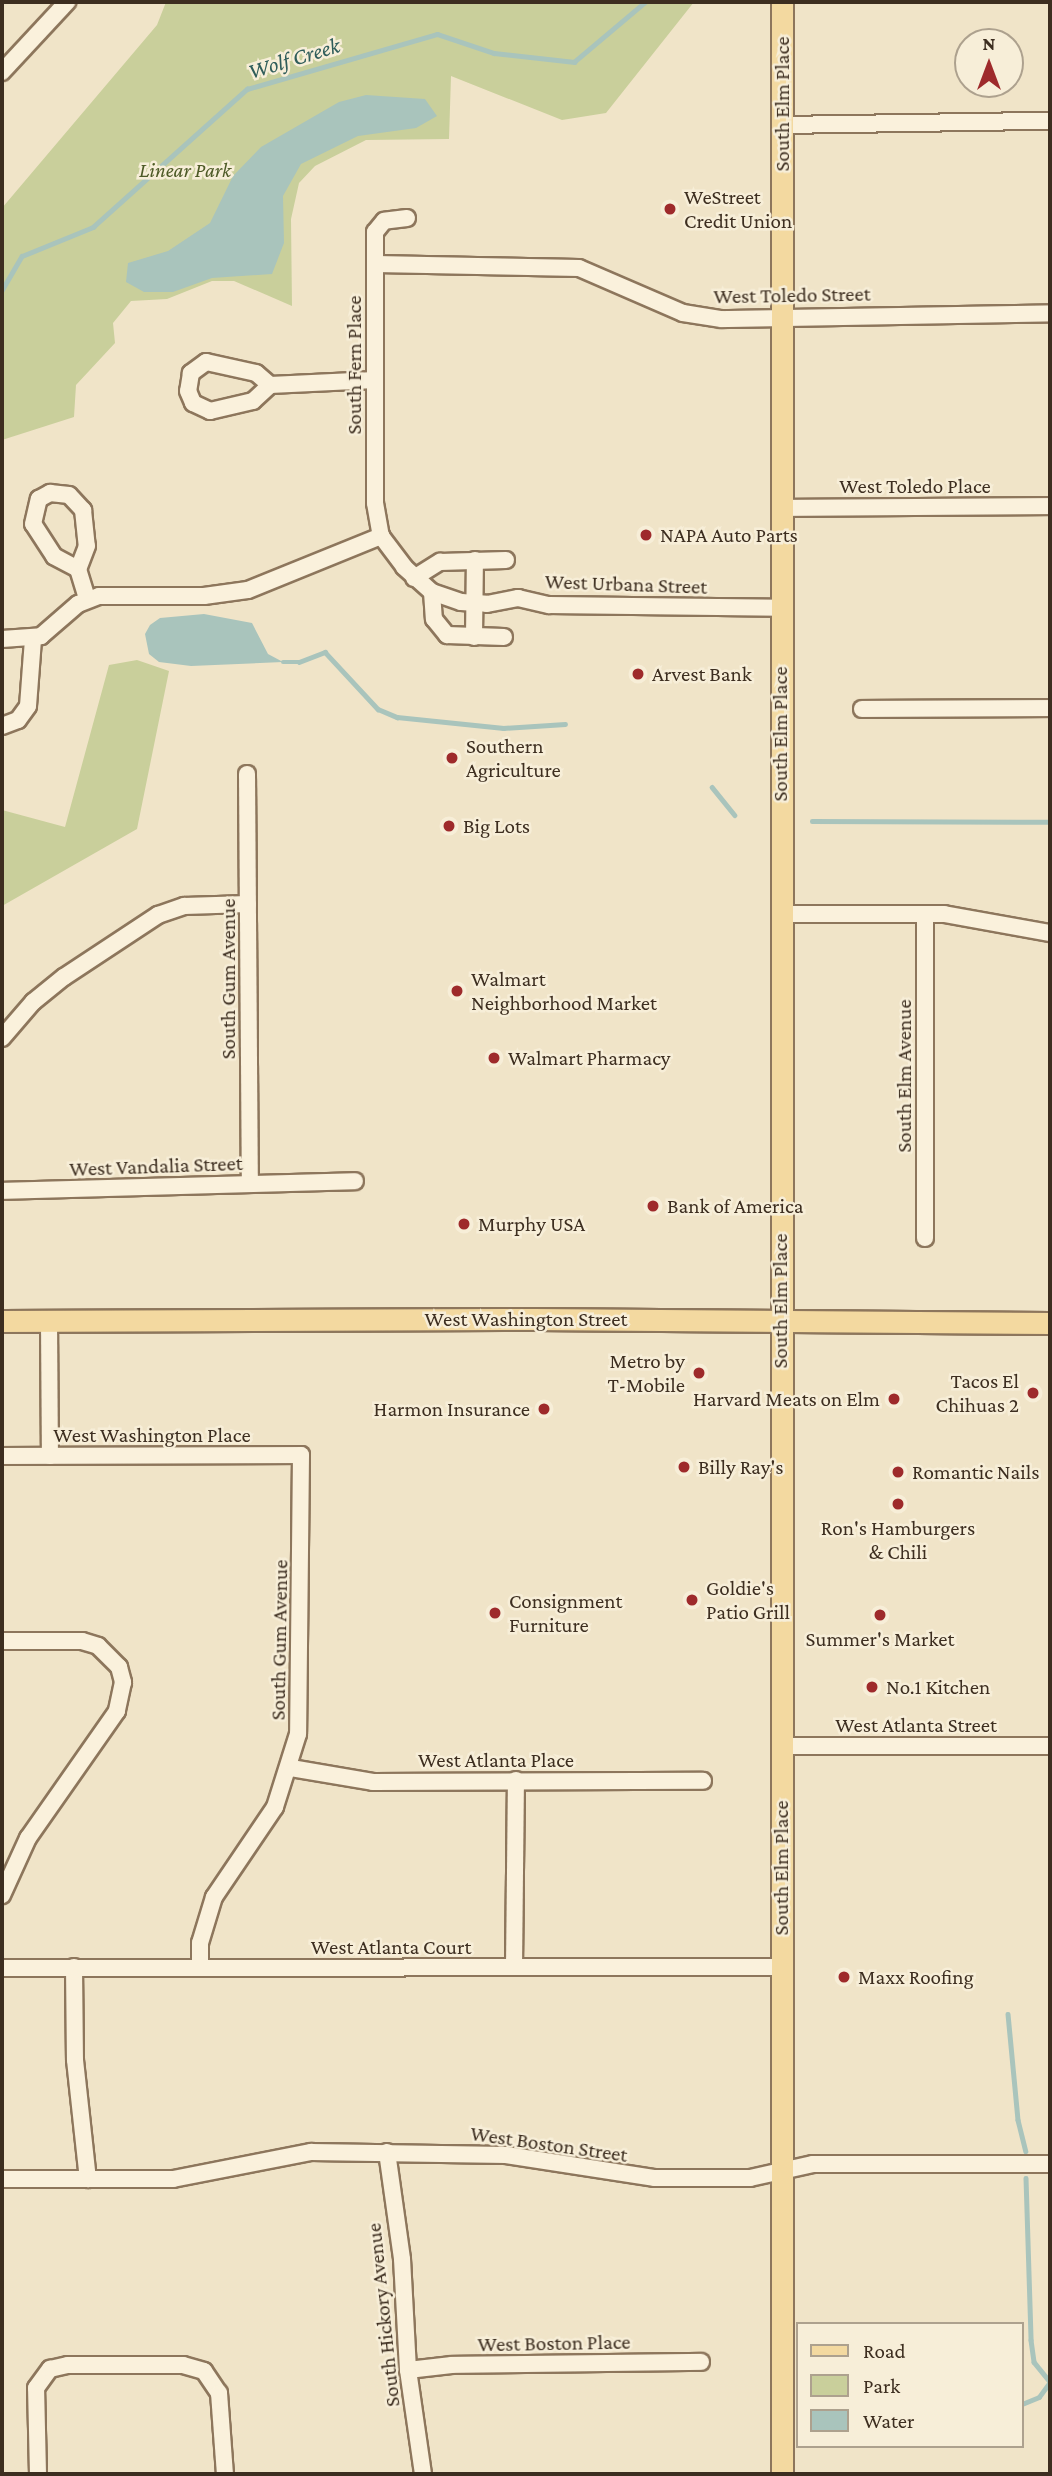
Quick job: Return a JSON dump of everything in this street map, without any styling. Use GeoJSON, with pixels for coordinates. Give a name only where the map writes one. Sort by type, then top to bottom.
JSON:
{"type":"FeatureCollection","features":[{"type":"Feature","properties":{"kind":"main road","name":"South Elm Place"},"geometry":{"type":"LineString","coordinates":[[782,2],[782,2474]]}},
{"type":"Feature","properties":{"kind":"main road","name":"West Washington Street"},"geometry":{"type":"LineString","coordinates":[[2,1321],[1050,1324]]}},
{"type":"Feature","properties":{"kind":"street"},"geometry":{"type":"LineString","coordinates":[[2,72],[67,2]]}},
{"type":"Feature","properties":{"kind":"street"},"geometry":{"type":"LineString","coordinates":[[781,125],[1050,121]]}},
{"type":"Feature","properties":{"kind":"street","name":"South Fern Place"},"geometry":{"type":"LineString","coordinates":[[381,536],[375,503],[376,264],[379,225],[407,218]]}},
{"type":"Feature","properties":{"kind":"street","name":"West Toledo Street"},"geometry":{"type":"LineString","coordinates":[[376,264],[579,268],[683,313],[722,319],[1050,313]]}},
{"type":"Feature","properties":{"kind":"street"},"geometry":{"type":"LineString","coordinates":[[270,385],[256,373],[206,362],[191,373],[188,391],[193,403],[211,411],[253,401],[270,385],[375,380]]}},
{"type":"Feature","properties":{"kind":"street"},"geometry":{"type":"LineString","coordinates":[[78,569],[54,556],[33,524],[36,506],[50,493],[69,495],[83,510],[87,547],[78,569],[87,599]]}},
{"type":"Feature","properties":{"kind":"street","name":"West Toledo Place"},"geometry":{"type":"LineString","coordinates":[[780,508],[1050,506]]}},
{"type":"Feature","properties":{"kind":"street"},"geometry":{"type":"LineString","coordinates":[[2,639],[33,640],[87,599],[240,592],[381,536]]}},
{"type":"Feature","properties":{"kind":"street","name":"West Urbana Street"},"geometry":{"type":"LineString","coordinates":[[381,536],[414,578],[432,592],[473,603],[518,598],[549,605],[780,608]]}},
{"type":"Feature","properties":{"kind":"street"},"geometry":{"type":"LineString","coordinates":[[474,637],[475,559]]}},
{"type":"Feature","properties":{"kind":"street"},"geometry":{"type":"LineString","coordinates":[[414,578],[440,562],[506,559]]}},
{"type":"Feature","properties":{"kind":"street"},"geometry":{"type":"LineString","coordinates":[[432,592],[432,614],[441,631],[474,637],[504,637]]}},
{"type":"Feature","properties":{"kind":"street"},"geometry":{"type":"LineString","coordinates":[[2,726],[18,720],[28,706],[33,640]]}},
{"type":"Feature","properties":{"kind":"street"},"geometry":{"type":"LineString","coordinates":[[862,709],[1050,708]]}},
{"type":"Feature","properties":{"kind":"street","name":"South Gum Avenue"},"geometry":{"type":"LineString","coordinates":[[247,774],[250,1183]]}},
{"type":"Feature","properties":{"kind":"street"},"geometry":{"type":"LineString","coordinates":[[2,1038],[33,1002],[64,977],[158,915],[184,906],[248,904]]}},
{"type":"Feature","properties":{"kind":"street"},"geometry":{"type":"LineString","coordinates":[[780,914],[925,914],[1050,933]]}},
{"type":"Feature","properties":{"kind":"street","name":"South Elm Avenue"},"geometry":{"type":"LineString","coordinates":[[925,914],[925,1238]]}},
{"type":"Feature","properties":{"kind":"street","name":"West Vandalia Street"},"geometry":{"type":"LineString","coordinates":[[2,1191],[355,1181]]}},
{"type":"Feature","properties":{"kind":"street"},"geometry":{"type":"LineString","coordinates":[[49,1321],[50,1456]]}},
{"type":"Feature","properties":{"kind":"street","name":"South Gum Avenue"},"geometry":{"type":"LineString","coordinates":[[200,1968],[200,1943],[214,1897],[275,1807],[291,1768],[300,1713],[301,1455]]}},
{"type":"Feature","properties":{"kind":"street","name":"West Washington Place"},"geometry":{"type":"LineString","coordinates":[[2,1456],[301,1455]]}},
{"type":"Feature","properties":{"kind":"street"},"geometry":{"type":"LineString","coordinates":[[2,1641],[82,1641],[97,1646],[119,1667],[123,1682],[117,1711],[28,1838],[2,1895]]}},
{"type":"Feature","properties":{"kind":"street","name":"West Atlanta Street"},"geometry":{"type":"LineString","coordinates":[[782,1746],[1050,1746]]}},
{"type":"Feature","properties":{"kind":"street","name":"West Atlanta Place"},"geometry":{"type":"LineString","coordinates":[[291,1768],[373,1782],[703,1781]]}},
{"type":"Feature","properties":{"kind":"street"},"geometry":{"type":"LineString","coordinates":[[514,1968],[516,1780]]}},
{"type":"Feature","properties":{"kind":"street","name":"West Atlanta Court"},"geometry":{"type":"LineString","coordinates":[[2,1968],[781,1967]]}},
{"type":"Feature","properties":{"kind":"street"},"geometry":{"type":"LineString","coordinates":[[74,1968],[75,2060],[88,2179]]}},
{"type":"Feature","properties":{"kind":"street","name":"West Boston Street"},"geometry":{"type":"LineString","coordinates":[[2,2179],[185,2178],[283,2154],[387,2152],[506,2155],[655,2178],[750,2178],[813,2164],[1050,2164]]}},
{"type":"Feature","properties":{"kind":"street","name":"South Hickory Avenue"},"geometry":{"type":"LineString","coordinates":[[387,2152],[402,2259],[408,2370],[423,2474]]}},
{"type":"Feature","properties":{"kind":"street","name":"West Boston Place"},"geometry":{"type":"LineString","coordinates":[[408,2370],[452,2365],[701,2362]]}},
{"type":"Feature","properties":{"kind":"street"},"geometry":{"type":"LineString","coordinates":[[37,2474],[33,2400],[41,2379],[50,2369],[68,2365],[183,2365],[212,2377],[219,2393],[225,2474]]}},
{"type":"Feature","properties":{"kind":"green space","name":"Linear Park"},"geometry":{"type":"Polygon","coordinates":[[[166,2],[694,2],[606,113],[562,120],[451,76],[449,139],[366,140],[315,166],[299,183],[291,219],[292,306],[234,281],[212,281],[167,299],[131,301],[113,323],[115,343],[76,385],[74,417],[2,440],[2,208],[157,25],[166,2]]]}},
{"type":"Feature","properties":{"kind":"green space"},"geometry":{"type":"Polygon","coordinates":[[[137,660],[169,671],[137,829],[2,906],[2,810],[65,827],[109,665],[137,660]]]}},
{"type":"Feature","properties":{"kind":"water"},"geometry":{"type":"Polygon","coordinates":[[[366,95],[425,99],[437,116],[416,128],[358,136],[301,164],[283,196],[284,243],[272,274],[212,278],[173,292],[144,292],[126,282],[128,263],[168,251],[210,223],[233,176],[261,147],[339,102],[366,95]]]}},
{"type":"Feature","properties":{"kind":"water"},"geometry":{"type":"Polygon","coordinates":[[[204,614],[252,623],[268,654],[283,662],[191,666],[159,662],[149,654],[145,634],[150,625],[160,618],[204,614]]]}},
{"type":"Feature","properties":{"kind":"waterway","name":"Wolf Creek"},"geometry":{"type":"LineString","coordinates":[[2,290],[22,256],[93,227],[247,89],[437,34],[494,53],[574,62],[645,2]]}},
{"type":"Feature","properties":{"kind":"waterway"},"geometry":{"type":"LineString","coordinates":[[283,662],[299,662],[325,652],[378,709],[397,717],[503,728],[565,724]]}},
{"type":"Feature","properties":{"kind":"waterway"},"geometry":{"type":"LineString","coordinates":[[712,787],[735,815]]}},
{"type":"Feature","properties":{"kind":"waterway"},"geometry":{"type":"LineString","coordinates":[[812,821],[1050,822]]}},
{"type":"Feature","properties":{"kind":"waterway"},"geometry":{"type":"LineString","coordinates":[[1008,2014],[1018,2120],[1026,2151]]}},
{"type":"Feature","properties":{"kind":"waterway"},"geometry":{"type":"LineString","coordinates":[[1026,2178],[1031,2340],[1034,2362],[1050,2382]]}},
{"type":"Feature","properties":{"kind":"waterway"},"geometry":{"type":"LineString","coordinates":[[1024,2403],[1039,2397],[1050,2382]]}},
{"type":"Feature","properties":{"kind":"place","name":"WeStreet Credit Union"},"geometry":{"type":"Point","coordinates":[670,209]}},
{"type":"Feature","properties":{"kind":"place","name":"NAPA Auto Parts"},"geometry":{"type":"Point","coordinates":[646,535]}},
{"type":"Feature","properties":{"kind":"place","name":"Arvest Bank"},"geometry":{"type":"Point","coordinates":[638,674]}},
{"type":"Feature","properties":{"kind":"place","name":"Southern Agriculture"},"geometry":{"type":"Point","coordinates":[452,758]}},
{"type":"Feature","properties":{"kind":"place","name":"Big Lots"},"geometry":{"type":"Point","coordinates":[449,826]}},
{"type":"Feature","properties":{"kind":"place","name":"Walmart Neighborhood Market"},"geometry":{"type":"Point","coordinates":[457,991]}},
{"type":"Feature","properties":{"kind":"place","name":"Walmart Pharmacy"},"geometry":{"type":"Point","coordinates":[494,1058]}},
{"type":"Feature","properties":{"kind":"place","name":"Bank of America"},"geometry":{"type":"Point","coordinates":[653,1206]}},
{"type":"Feature","properties":{"kind":"place","name":"Murphy USA"},"geometry":{"type":"Point","coordinates":[464,1224]}},
{"type":"Feature","properties":{"kind":"place","name":"Metro by T-Mobile"},"geometry":{"type":"Point","coordinates":[699,1373]}},
{"type":"Feature","properties":{"kind":"place","name":"Tacos El Chihuas 2"},"geometry":{"type":"Point","coordinates":[1033,1393]}},
{"type":"Feature","properties":{"kind":"place","name":"Harvard Meats on Elm"},"geometry":{"type":"Point","coordinates":[894,1399]}},
{"type":"Feature","properties":{"kind":"place","name":"Harmon Insurance"},"geometry":{"type":"Point","coordinates":[544,1409]}},
{"type":"Feature","properties":{"kind":"place","name":"Billy Ray's"},"geometry":{"type":"Point","coordinates":[684,1467]}},
{"type":"Feature","properties":{"kind":"place","name":"Romantic Nails"},"geometry":{"type":"Point","coordinates":[898,1472]}},
{"type":"Feature","properties":{"kind":"place","name":"Ron's Hamburgers & Chili"},"geometry":{"type":"Point","coordinates":[898,1504]}},
{"type":"Feature","properties":{"kind":"place","name":"Goldie's Patio Grill"},"geometry":{"type":"Point","coordinates":[692,1600]}},
{"type":"Feature","properties":{"kind":"place","name":"Consignment Furniture"},"geometry":{"type":"Point","coordinates":[495,1613]}},
{"type":"Feature","properties":{"kind":"place","name":"Summer's Market"},"geometry":{"type":"Point","coordinates":[880,1615]}},
{"type":"Feature","properties":{"kind":"place","name":"No.1 Kitchen"},"geometry":{"type":"Point","coordinates":[872,1687]}},
{"type":"Feature","properties":{"kind":"place","name":"Maxx Roofing"},"geometry":{"type":"Point","coordinates":[844,1977]}}]}
